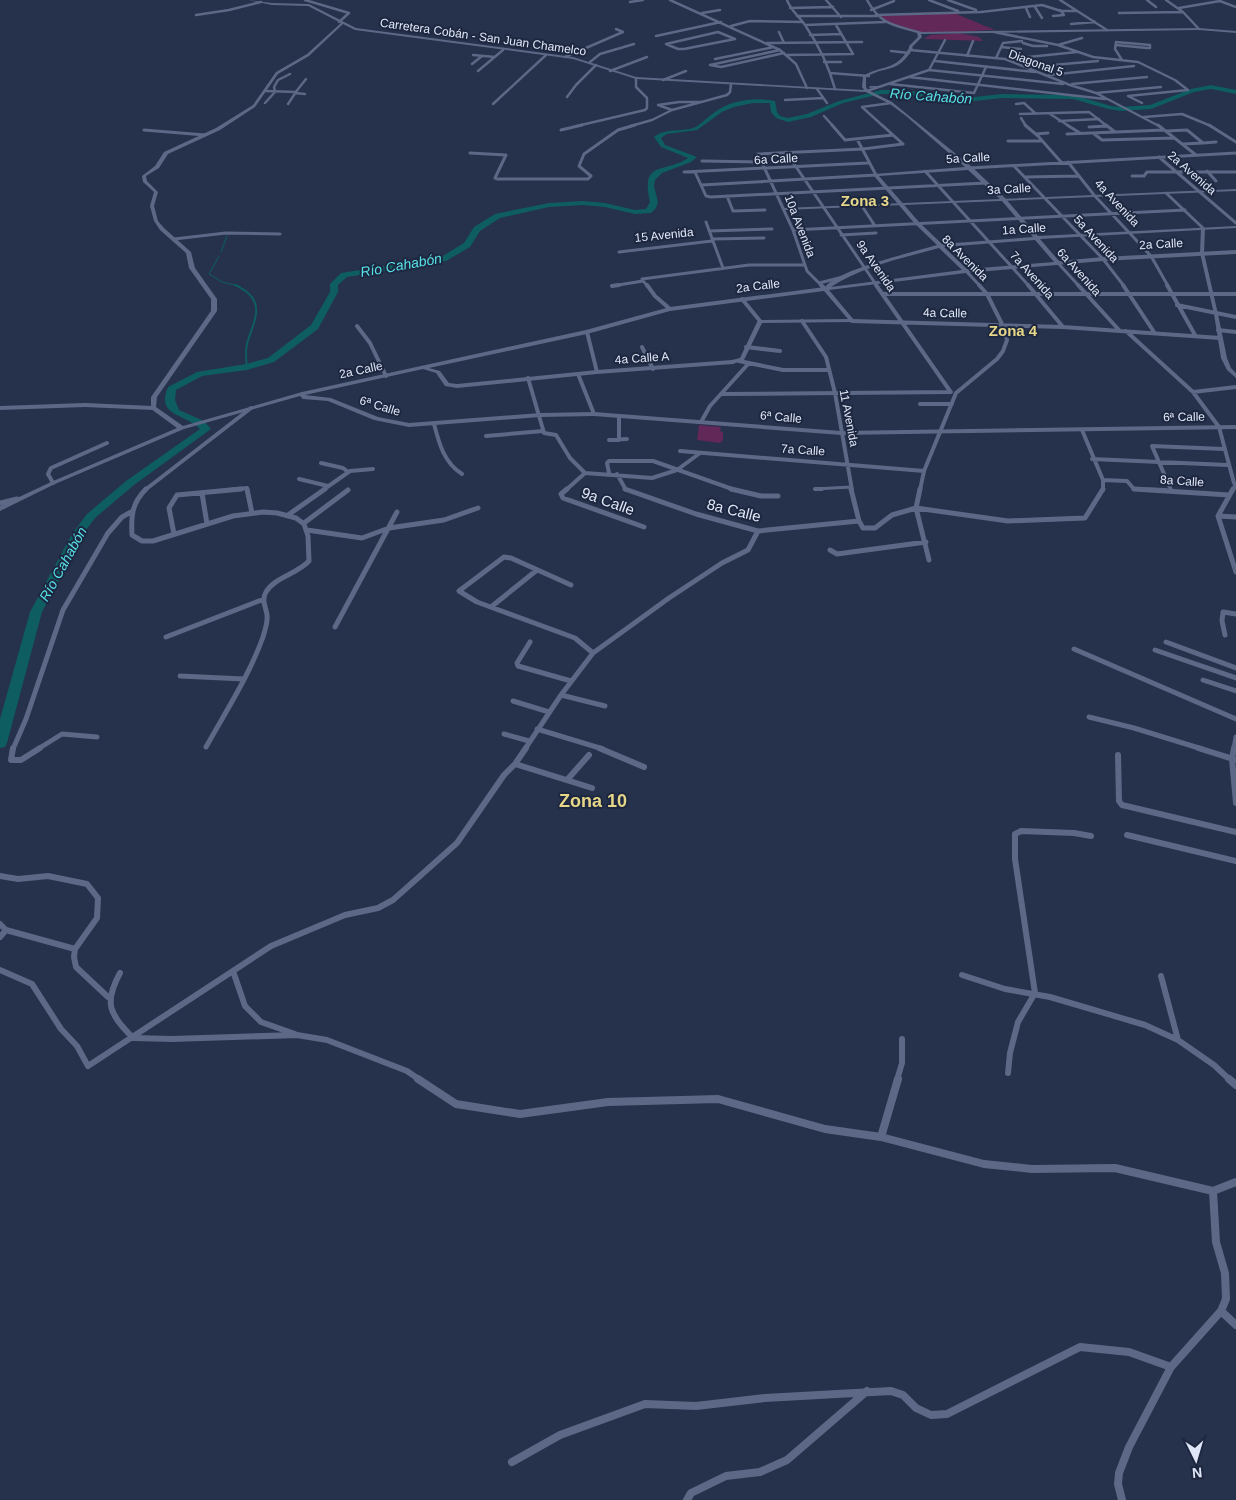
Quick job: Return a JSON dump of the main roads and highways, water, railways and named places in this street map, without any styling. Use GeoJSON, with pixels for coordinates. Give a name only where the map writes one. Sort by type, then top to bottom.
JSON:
{"type":"FeatureCollection","features":[{"type":"Feature","properties":{"kind":"main road","name":"Carretera Cobán - San Juan Chamelco"},"geometry":{"type":"LineString","coordinates":[[250,0],[309,5],[360,30],[565,57],[590,62],[610,71],[636,78],[817,89],[869,90]]}},
{"type":"Feature","properties":{"kind":"main road"},"geometry":{"type":"LineString","coordinates":[[186,427],[153,408],[154,398],[163,381],[214,311],[215,305],[214,300],[192,268],[188,252],[162,229],[156,221],[152,206],[156,192],[145,182],[144,176],[157,167],[166,153],[205,135],[246,112],[258,102],[277,73],[308,55],[341,22]]}},
{"type":"Feature","properties":{"kind":"main road"},"geometry":{"type":"LineString","coordinates":[[335,29],[360,30]]}},
{"type":"Feature","properties":{"kind":"main road"},"geometry":{"type":"LineString","coordinates":[[869,90],[867,75],[899,64],[922,35],[1199,29],[1236,32]]}},
{"type":"Feature","properties":{"kind":"main road","name":"6a Avenida"},"geometry":{"type":"LineString","coordinates":[[869,90],[891,103],[928,131],[970,168],[1003,199],[1057,262]]}},
{"type":"Feature","properties":{"kind":"main road","name":"5a Calle"},"geometry":{"type":"LineString","coordinates":[[876,174],[970,168]]}},
{"type":"Feature","properties":{"kind":"main road","name":"8a Avenida"},"geometry":{"type":"LineString","coordinates":[[876,174],[917,224],[966,271]]}},
{"type":"Feature","properties":{"kind":"main road","name":"1a Calle"},"geometry":{"type":"LineString","coordinates":[[844,276],[940,246],[1035,238],[1236,227]]}},
{"type":"Feature","properties":{"kind":"main road","name":"2a Calle"},"geometry":{"type":"LineString","coordinates":[[291,397],[587,332],[670,310],[742,299],[1011,266],[1236,252]]}},
{"type":"Feature","properties":{"kind":"main road"},"geometry":{"type":"LineString","coordinates":[[824,289],[844,276]]}},
{"type":"Feature","properties":{"kind":"main road","name":"10a Avenida"},"geometry":{"type":"LineString","coordinates":[[824,289],[852,321]]}},
{"type":"Feature","properties":{"kind":"main road","name":"4a Calle"},"geometry":{"type":"LineString","coordinates":[[739,361],[760,321],[852,321]]}},
{"type":"Feature","properties":{"kind":"main road","name":"4a Calle A"},"geometry":{"type":"LineString","coordinates":[[457,386],[528,378],[739,361]]}},
{"type":"Feature","properties":{"kind":"main road"},"geometry":{"type":"LineString","coordinates":[[424,368],[434,370],[447,385],[457,386]]}},
{"type":"Feature","properties":{"kind":"main road"},"geometry":{"type":"LineString","coordinates":[[324,389],[329,399]]}},
{"type":"Feature","properties":{"kind":"main road"},"geometry":{"type":"LineString","coordinates":[[0,509],[53,483],[186,427],[291,397]]}},
{"type":"Feature","properties":{"kind":"main road","name":"6ª Calle"},"geometry":{"type":"LineString","coordinates":[[291,397],[329,399],[376,419],[395,424],[434,424],[540,415],[594,414],[841,433],[1236,427]]}},
{"type":"Feature","properties":{"kind":"waterway","name":"Río Cahabón"},"geometry":{"type":"LineString","coordinates":[[0,743],[36,612],[78,534],[91,516],[130,483],[206,429],[194,419],[176,412],[170,400],[171,389],[200,374],[247,367],[271,360],[315,327],[334,292],[334,284],[344,275],[443,259],[467,245],[477,229],[498,216],[549,205],[583,203],[605,205],[635,212],[648,211],[652,208],[654,202],[650,186],[651,180],[659,171],[689,161],[693,157],[663,146],[657,137],[670,132],[695,129],[720,111],[746,102],[773,102],[774,112],[778,117],[788,120],[809,116],[841,102],[881,92],[902,92],[965,100],[1002,96],[1074,97],[1110,108],[1121,109],[1151,107],[1193,90],[1211,87],[1236,92]]}},
{"type":"Feature","properties":{"kind":"waterway"},"geometry":{"type":"LineString","coordinates":[[221,252],[227,236]]}},
{"type":"Feature","properties":{"kind":"waterway"},"geometry":{"type":"LineString","coordinates":[[219,256],[209,274],[222,282],[235,285]]}},
{"type":"Feature","properties":{"kind":"waterway"},"geometry":{"type":"LineString","coordinates":[[235,285],[248,293],[256,305],[255,318],[246,347],[247,367]]}},
{"type":"Feature","properties":{"kind":"district","name":"Zona 3"},"geometry":{"type":"Point","coordinates":[865,200]}},
{"type":"Feature","properties":{"kind":"district","name":"Zona 4"},"geometry":{"type":"Point","coordinates":[1013,330]}},
{"type":"Feature","properties":{"kind":"district","name":"Zona 10"},"geometry":{"type":"Point","coordinates":[593,801]}}]}
